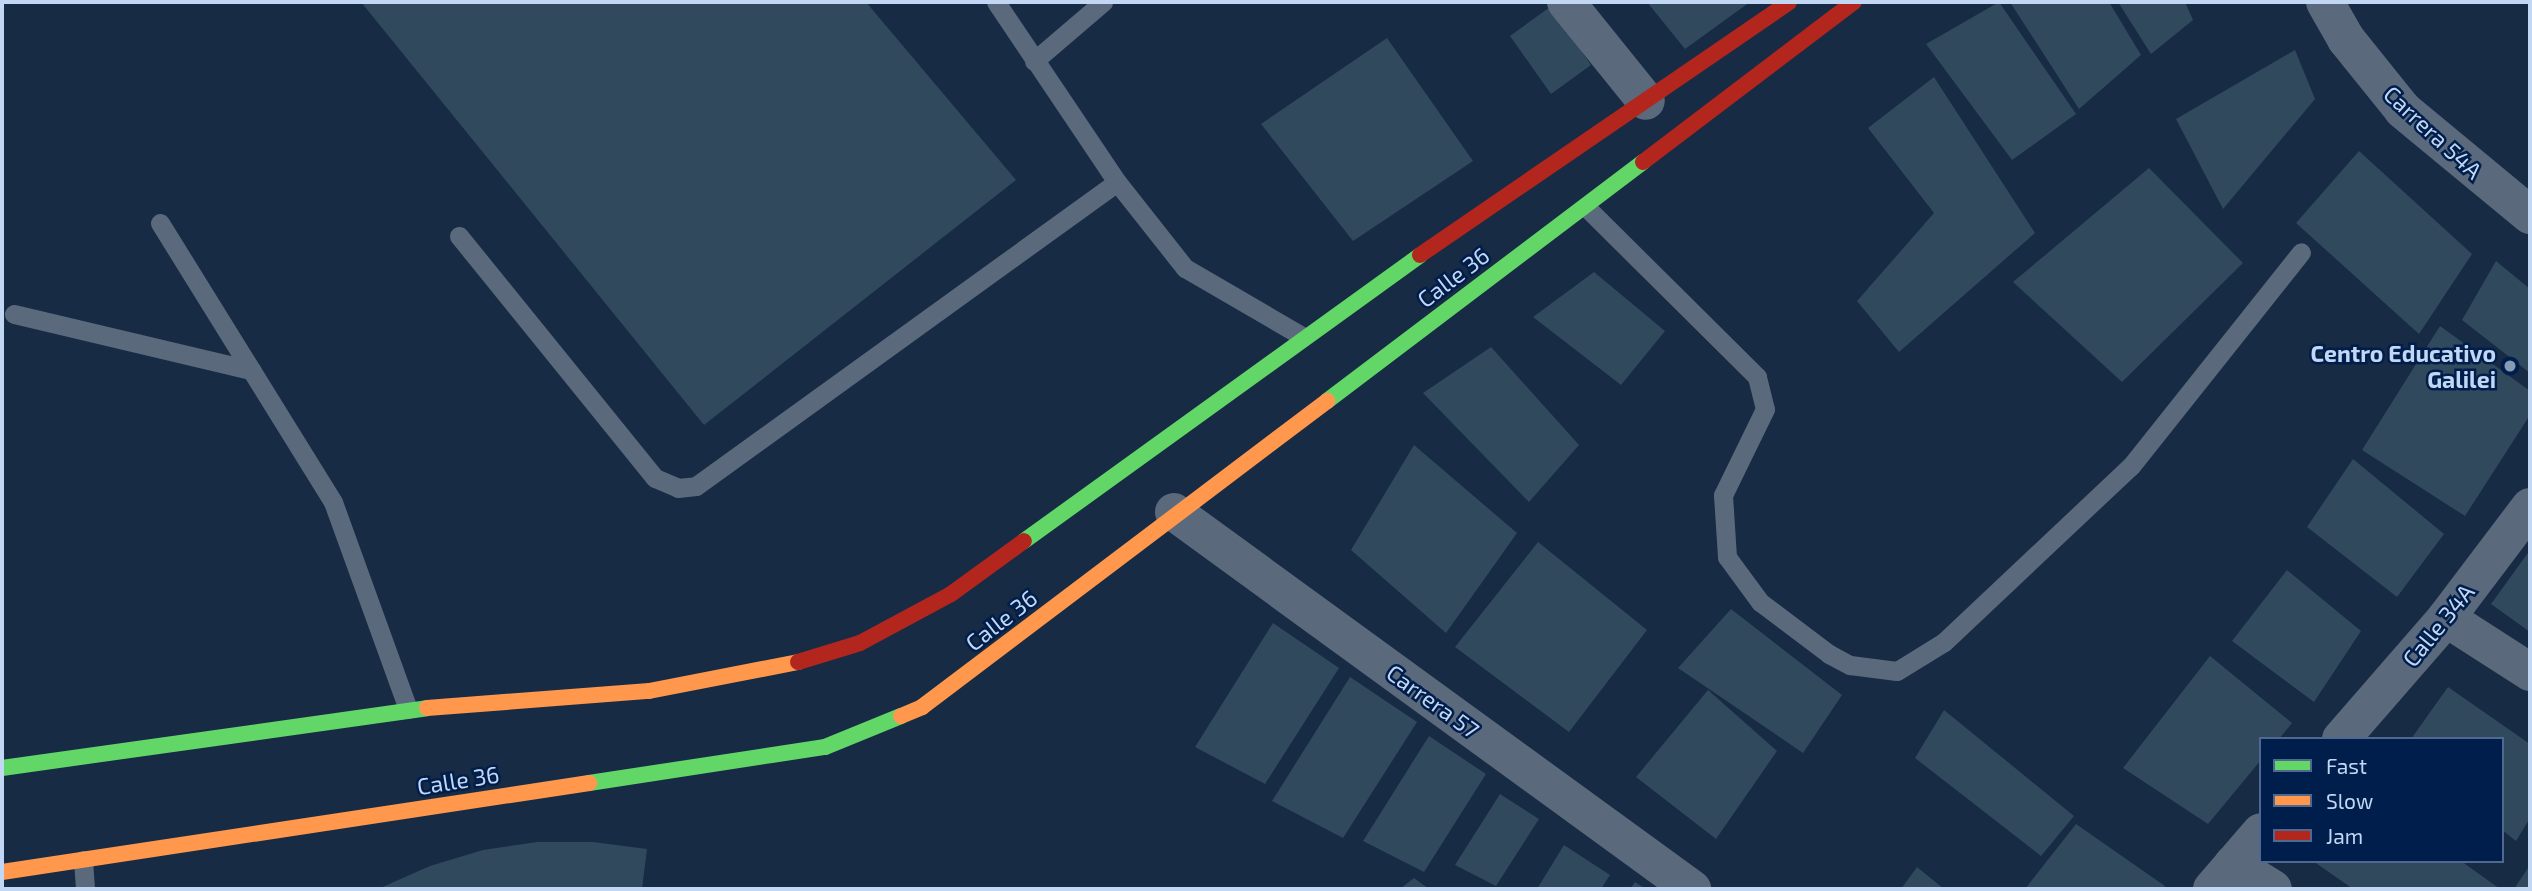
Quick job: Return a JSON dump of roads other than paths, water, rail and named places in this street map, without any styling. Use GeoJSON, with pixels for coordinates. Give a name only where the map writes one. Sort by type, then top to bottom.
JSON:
{"type":"FeatureCollection","features":[{"type":"Feature","properties":{"kind":"main road","name":"Calle 36"},"geometry":{"type":"LineString","coordinates":[[2,768],[408,709],[649,691],[770,670],[860,643],[951,594],[1302,336],[1789,2]]}},
{"type":"Feature","properties":{"kind":"main road","name":"Calle 36"},"geometry":{"type":"LineString","coordinates":[[2,872],[825,747],[922,707],[1001,650],[1174,512],[1586,207],[1854,2]]}},
{"type":"Feature","properties":{"kind":"street"},"geometry":{"type":"LineString","coordinates":[[1566,2],[1646,101]]}},
{"type":"Feature","properties":{"kind":"street","name":"Carrera 54A"},"geometry":{"type":"LineString","coordinates":[[2325,2],[2346,39],[2403,110],[2530,215]]}},
{"type":"Feature","properties":{"kind":"street","name":"Calle 34A"},"geometry":{"type":"LineString","coordinates":[[2343,737],[2446,618],[2530,507]]}},
{"type":"Feature","properties":{"kind":"street","name":"Carrera 57"},"geometry":{"type":"LineString","coordinates":[[1174,512],[1692,889]]}},
{"type":"Feature","properties":{"kind":"street"},"geometry":{"type":"LineString","coordinates":[[2446,618],[2530,672]]}},
{"type":"Feature","properties":{"kind":"street"},"geometry":{"type":"LineString","coordinates":[[2259,834],[2223,876],[2273,889]]}},
{"type":"Feature","properties":{"kind":"lane"},"geometry":{"type":"LineString","coordinates":[[996,2],[1117,182],[1185,268],[1302,336]]}},
{"type":"Feature","properties":{"kind":"lane"},"geometry":{"type":"LineString","coordinates":[[1034,61],[1103,2]]}},
{"type":"Feature","properties":{"kind":"lane"},"geometry":{"type":"LineString","coordinates":[[459,236],[655,478],[678,488],[696,486],[1117,182]]}},
{"type":"Feature","properties":{"kind":"lane"},"geometry":{"type":"LineString","coordinates":[[1586,207],[1757,377],[1765,409],[1723,495],[1727,557],[1760,602],[1829,654],[1850,665],[1897,671],[1944,642],[2131,466],[2301,252]]}},
{"type":"Feature","properties":{"kind":"lane"},"geometry":{"type":"LineString","coordinates":[[160,223],[333,502],[408,709]]}},
{"type":"Feature","properties":{"kind":"lane"},"geometry":{"type":"LineString","coordinates":[[14,314],[251,370]]}},
{"type":"Feature","properties":{"kind":"lane"},"geometry":{"type":"LineString","coordinates":[[83,860],[85,889]]}},
{"type":"Feature","properties":{"kind":"place","name":"Centro Educativo Galilei"},"geometry":{"type":"Point","coordinates":[2510,366]}}]}
